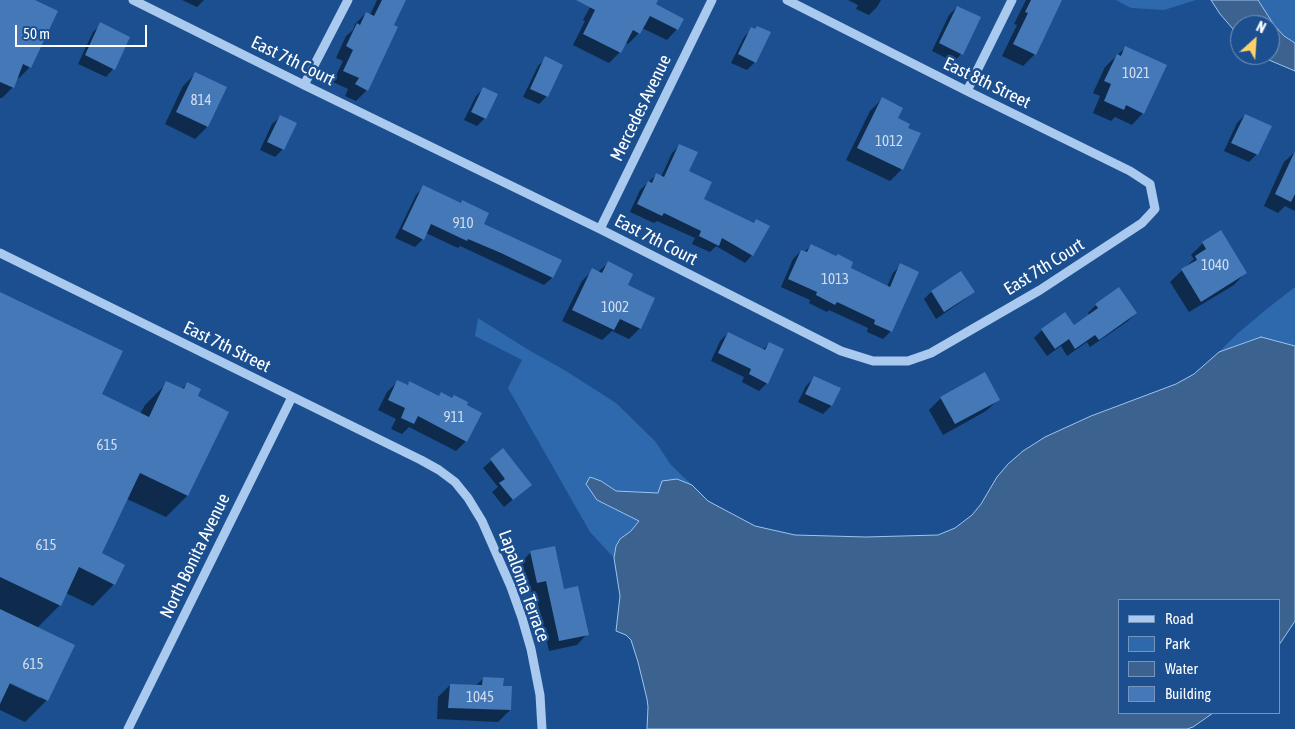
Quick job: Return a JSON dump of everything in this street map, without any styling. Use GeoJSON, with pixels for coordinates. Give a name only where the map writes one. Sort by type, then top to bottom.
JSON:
{"type":"FeatureCollection","features":[{"type":"Feature","properties":{"kind":"street","name":"East 7th Court"},"geometry":{"type":"LineString","coordinates":[[133,0],[841,351],[873,361],[908,361],[931,353],[1040,290],[1142,223],[1155,209]]}},
{"type":"Feature","properties":{"kind":"street"},"geometry":{"type":"LineString","coordinates":[[304,85],[348,0]]}},
{"type":"Feature","properties":{"kind":"street","name":"Mercedes Avenue"},"geometry":{"type":"LineString","coordinates":[[600,230],[712,0]]}},
{"type":"Feature","properties":{"kind":"street","name":"East 8th Street"},"geometry":{"type":"LineString","coordinates":[[787,0],[1130,171],[1150,184],[1155,209]]}},
{"type":"Feature","properties":{"kind":"street"},"geometry":{"type":"LineString","coordinates":[[967,91],[1012,0]]}},
{"type":"Feature","properties":{"kind":"street","name":"East 7th Street"},"geometry":{"type":"LineString","coordinates":[[0,253],[439,470]]}},
{"type":"Feature","properties":{"kind":"street","name":"North Bonita Avenue"},"geometry":{"type":"LineString","coordinates":[[128,729],[292,397]]}},
{"type":"Feature","properties":{"kind":"street","name":"Lapaloma Terrace"},"geometry":{"type":"LineString","coordinates":[[439,470],[455,482],[473,505],[485,526],[506,575],[522,618],[530,650],[540,695],[542,729]]}},
{"type":"Feature","properties":{"kind":"green space"},"geometry":{"type":"Polygon","coordinates":[[[1116,0],[1196,0],[1164,10],[1131,8],[1116,0]]]}},
{"type":"Feature","properties":{"kind":"green space"},"geometry":{"type":"Polygon","coordinates":[[[1258,0],[1295,0],[1295,43],[1280,32],[1280,15],[1268,15],[1258,0]]]}},
{"type":"Feature","properties":{"kind":"green space"},"geometry":{"type":"Polygon","coordinates":[[[1295,287],[1295,346],[1261,337],[1219,352],[1237,334],[1295,287]]]}},
{"type":"Feature","properties":{"kind":"green space"},"geometry":{"type":"Polygon","coordinates":[[[478,318],[616,403],[655,441],[671,465],[692,485],[677,479],[658,493],[616,491],[601,481],[597,500],[639,521],[631,531],[620,539],[616,546],[614,558],[590,532],[508,388],[522,360],[475,336],[478,318]]]}},
{"type":"Feature","properties":{"kind":"water"},"geometry":{"type":"Polygon","coordinates":[[[1211,0],[1258,0],[1268,15],[1230,15],[1230,26],[1211,0]]]}},
{"type":"Feature","properties":{"kind":"water"},"geometry":{"type":"Polygon","coordinates":[[[1280,32],[1295,43],[1295,71],[1280,65],[1280,32]]]}},
{"type":"Feature","properties":{"kind":"water"},"geometry":{"type":"Polygon","coordinates":[[[1261,337],[1295,346],[1295,621],[1280,644],[1280,599],[1118,599],[1118,714],[1212,714],[1193,727],[1187,729],[647,729],[647,699],[638,662],[631,640],[626,635],[616,631],[620,596],[614,558],[616,546],[620,539],[631,531],[639,521],[597,500],[586,484],[590,477],[601,481],[616,491],[658,493],[662,481],[677,479],[692,485],[708,501],[755,526],[795,535],[866,537],[938,535],[955,528],[972,515],[997,477],[1023,451],[1045,437],[1091,416],[1176,384],[1194,374],[1219,352],[1261,337]]]}},
{"type":"Feature","properties":{"kind":"building"},"geometry":{"type":"Polygon","coordinates":[[[0,0],[35,0],[58,11],[31,68],[23,64],[14,88],[0,82],[0,0]]]}},
{"type":"Feature","properties":{"kind":"building"},"geometry":{"type":"Polygon","coordinates":[[[382,0],[406,0],[394,25],[398,27],[368,91],[355,84],[359,78],[343,71],[353,50],[346,46],[357,23],[360,25],[366,12],[374,16],[382,0]]]}},
{"type":"Feature","properties":{"kind":"building"},"geometry":{"type":"Polygon","coordinates":[[[576,0],[658,0],[656,4],[684,19],[678,30],[650,16],[640,34],[633,30],[621,53],[583,34],[595,10],[576,0]]]}},
{"type":"Feature","properties":{"kind":"building"},"geometry":{"type":"Polygon","coordinates":[[[1031,0],[1062,0],[1036,55],[1013,44],[1028,13],[1025,12],[1031,0]]]}},
{"type":"Feature","properties":{"kind":"building"},"geometry":{"type":"Polygon","coordinates":[[[957,6],[981,17],[963,55],[939,43],[957,6]]]}},
{"type":"Feature","properties":{"kind":"building"},"geometry":{"type":"Polygon","coordinates":[[[100,22],[130,37],[115,70],[85,55],[100,22]]]}},
{"type":"Feature","properties":{"kind":"building"},"geometry":{"type":"Polygon","coordinates":[[[757,26],[771,32],[756,63],[738,54],[751,27],[755,29],[757,26]]]}},
{"type":"Feature","properties":{"kind":"building"},"geometry":{"type":"Polygon","coordinates":[[[1125,46],[1167,65],[1144,114],[1126,105],[1124,110],[1104,101],[1111,84],[1104,81],[1117,54],[1121,56],[1125,46]]]}},
{"type":"Feature","properties":{"kind":"building"},"geometry":{"type":"Polygon","coordinates":[[[545,56],[563,65],[548,97],[530,89],[545,56]]]}},
{"type":"Feature","properties":{"kind":"building"},"geometry":{"type":"Polygon","coordinates":[[[195,72],[227,87],[208,127],[176,112],[195,72]]]}},
{"type":"Feature","properties":{"kind":"building"},"geometry":{"type":"Polygon","coordinates":[[[483,87],[498,94],[486,119],[471,112],[483,87]]]}},
{"type":"Feature","properties":{"kind":"building"},"geometry":{"type":"Polygon","coordinates":[[[882,97],[903,108],[898,118],[910,124],[908,128],[921,133],[903,170],[857,148],[882,97]]]}},
{"type":"Feature","properties":{"kind":"building"},"geometry":{"type":"Polygon","coordinates":[[[1245,114],[1272,126],[1258,155],[1231,143],[1245,114]]]}},
{"type":"Feature","properties":{"kind":"building"},"geometry":{"type":"Polygon","coordinates":[[[280,115],[297,123],[284,150],[267,142],[280,115]]]}},
{"type":"Feature","properties":{"kind":"building"},"geometry":{"type":"Polygon","coordinates":[[[679,144],[698,152],[689,171],[712,182],[704,199],[754,223],[756,219],[770,226],[753,256],[722,238],[719,246],[699,236],[701,231],[664,213],[662,216],[637,204],[648,181],[652,183],[656,173],[664,177],[679,144]]]}},
{"type":"Feature","properties":{"kind":"building"},"geometry":{"type":"Polygon","coordinates":[[[1295,151],[1295,194],[1291,202],[1275,194],[1295,151]]]}},
{"type":"Feature","properties":{"kind":"building"},"geometry":{"type":"Polygon","coordinates":[[[423,185],[461,203],[462,200],[489,213],[484,224],[562,260],[553,278],[501,253],[468,239],[467,241],[431,224],[424,240],[402,229],[423,185]]]}},
{"type":"Feature","properties":{"kind":"building"},"geometry":{"type":"Polygon","coordinates":[[[1221,230],[1247,273],[1201,302],[1181,269],[1197,260],[1195,256],[1206,249],[1202,242],[1221,230]]]}},
{"type":"Feature","properties":{"kind":"building"},"geometry":{"type":"Polygon","coordinates":[[[811,244],[853,262],[851,268],[890,287],[900,263],[919,272],[892,332],[874,324],[875,320],[837,302],[835,305],[816,295],[817,292],[788,279],[801,250],[807,252],[811,244]]]}},
{"type":"Feature","properties":{"kind":"building"},"geometry":{"type":"Polygon","coordinates":[[[608,261],[633,274],[628,285],[655,298],[641,329],[620,319],[614,330],[572,310],[592,268],[602,273],[608,261]]]}},
{"type":"Feature","properties":{"kind":"building"},"geometry":{"type":"Polygon","coordinates":[[[961,271],[975,292],[944,312],[931,291],[961,271]]]}},
{"type":"Feature","properties":{"kind":"building"},"geometry":{"type":"Polygon","coordinates":[[[1119,287],[1137,313],[1099,340],[1095,335],[1075,349],[1069,339],[1055,349],[1041,329],[1065,312],[1074,325],[1098,308],[1095,304],[1119,287]]]}},
{"type":"Feature","properties":{"kind":"building"},"geometry":{"type":"Polygon","coordinates":[[[0,292],[123,351],[102,394],[149,417],[166,381],[184,389],[187,382],[201,389],[198,396],[229,412],[188,496],[140,473],[102,553],[125,565],[115,585],[79,567],[61,606],[0,577],[0,292]]]}},
{"type":"Feature","properties":{"kind":"building"},"geometry":{"type":"Polygon","coordinates":[[[728,332],[765,350],[769,342],[784,349],[768,384],[749,374],[751,369],[718,353],[728,332]]]}},
{"type":"Feature","properties":{"kind":"building"},"geometry":{"type":"Polygon","coordinates":[[[985,372],[1000,400],[955,424],[940,397],[985,372]]]}},
{"type":"Feature","properties":{"kind":"building"},"geometry":{"type":"Polygon","coordinates":[[[814,376],[841,388],[832,406],[805,394],[814,376]]]}},
{"type":"Feature","properties":{"kind":"building"},"geometry":{"type":"Polygon","coordinates":[[[397,380],[408,385],[409,381],[439,396],[441,392],[452,398],[454,395],[468,402],[467,405],[482,413],[467,442],[418,416],[414,424],[401,418],[405,408],[388,400],[397,380]]]}},
{"type":"Feature","properties":{"kind":"building"},"geometry":{"type":"Polygon","coordinates":[[[503,448],[532,485],[513,500],[499,483],[505,479],[490,459],[503,448]]]}},
{"type":"Feature","properties":{"kind":"building"},"geometry":{"type":"Polygon","coordinates":[[[555,546],[564,589],[578,586],[589,635],[559,641],[546,581],[537,583],[530,551],[555,546]]]}},
{"type":"Feature","properties":{"kind":"building"},"geometry":{"type":"Polygon","coordinates":[[[0,609],[75,645],[48,701],[10,683],[0,704],[0,609]]]}},
{"type":"Feature","properties":{"kind":"building"},"geometry":{"type":"Polygon","coordinates":[[[483,677],[504,678],[503,686],[512,686],[511,710],[448,708],[450,684],[482,685],[483,677]]]}}]}
